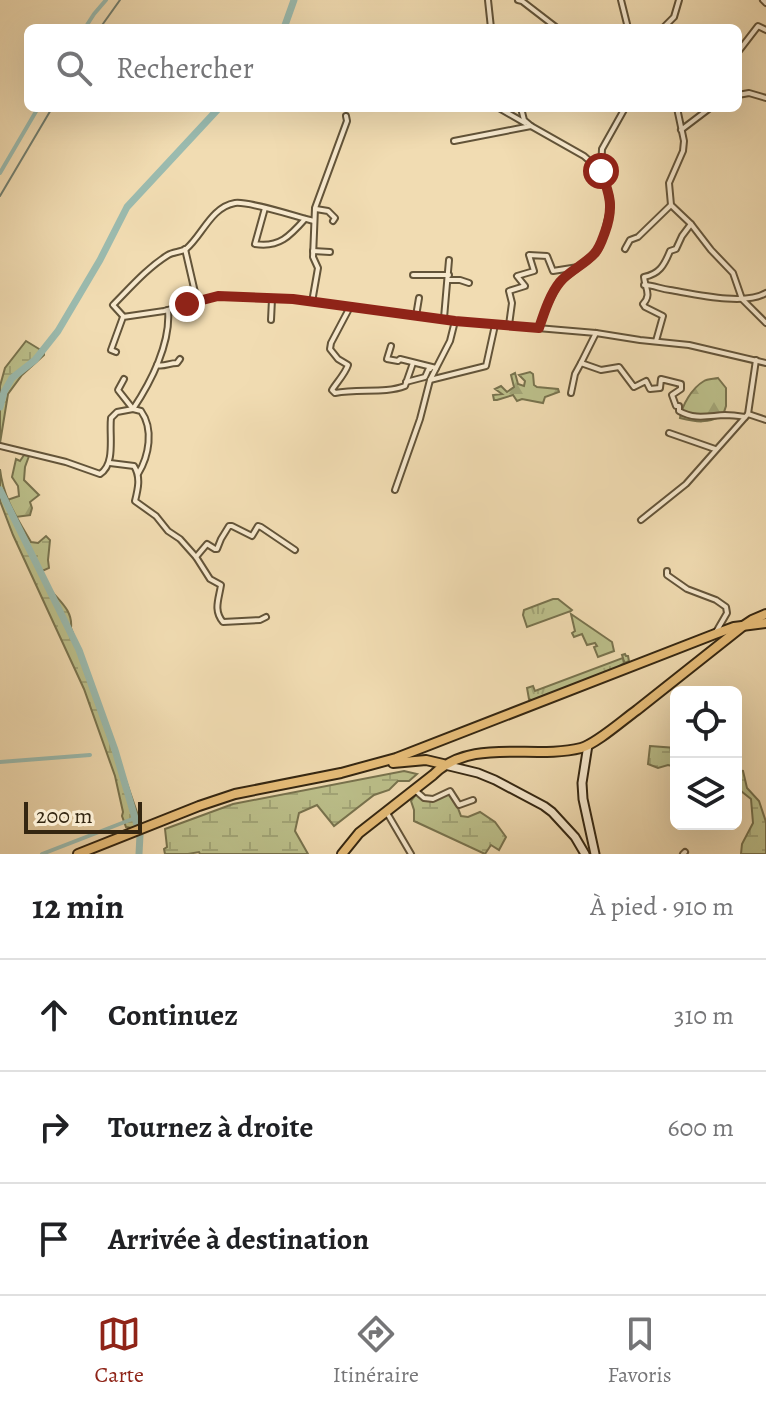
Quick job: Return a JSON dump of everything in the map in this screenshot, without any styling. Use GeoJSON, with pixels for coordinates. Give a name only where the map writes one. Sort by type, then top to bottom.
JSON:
{"type":"FeatureCollection","features":[{"type":"Feature","properties":{"kind":"main road"},"geometry":{"type":"LineString","coordinates":[[715,634],[746,617],[766,614]]}},
{"type":"Feature","properties":{"kind":"main road"},"geometry":{"type":"LineString","coordinates":[[342,854],[359,833],[443,764],[472,754],[570,749],[588,745],[743,626],[766,614]]}},
{"type":"Feature","properties":{"kind":"main road"},"geometry":{"type":"LineString","coordinates":[[371,766],[715,634],[766,623]]}},
{"type":"Feature","properties":{"kind":"main road"},"geometry":{"type":"LineString","coordinates":[[714,649],[742,632],[766,623]]}},
{"type":"Feature","properties":{"kind":"main road"},"geometry":{"type":"LineString","coordinates":[[78,854],[235,794],[371,766],[426,760],[443,764]]}},
{"type":"Feature","properties":{"kind":"street"},"geometry":{"type":"LineString","coordinates":[[488,0],[491,24]]}},
{"type":"Feature","properties":{"kind":"street"},"geometry":{"type":"LineString","coordinates":[[518,0],[552,24]]}},
{"type":"Feature","properties":{"kind":"street"},"geometry":{"type":"LineString","coordinates":[[621,0],[627,24]]}},
{"type":"Feature","properties":{"kind":"street"},"geometry":{"type":"LineString","coordinates":[[667,24],[674,17],[679,0]]}},
{"type":"Feature","properties":{"kind":"street"},"geometry":{"type":"LineString","coordinates":[[742,47],[758,26],[766,30]]}},
{"type":"Feature","properties":{"kind":"street"},"geometry":{"type":"LineString","coordinates":[[742,94],[766,98]]}},
{"type":"Feature","properties":{"kind":"street"},"geometry":{"type":"LineString","coordinates":[[506,112],[584,156],[601,171]]}},
{"type":"Feature","properties":{"kind":"street"},"geometry":{"type":"LineString","coordinates":[[522,112],[524,120],[531,126]]}},
{"type":"Feature","properties":{"kind":"street"},"geometry":{"type":"LineString","coordinates":[[539,328],[559,282],[599,248],[611,206],[601,171],[602,149],[624,112]]}},
{"type":"Feature","properties":{"kind":"street"},"geometry":{"type":"LineString","coordinates":[[678,112],[684,141],[683,151],[669,183],[671,205],[733,273],[742,299],[766,323]]}},
{"type":"Feature","properties":{"kind":"street"},"geometry":{"type":"LineString","coordinates":[[681,130],[705,112]]}},
{"type":"Feature","properties":{"kind":"street"},"geometry":{"type":"LineString","coordinates":[[312,302],[318,268],[313,257],[315,208],[347,121],[346,116]]}},
{"type":"Feature","properties":{"kind":"street"},"geometry":{"type":"LineString","coordinates":[[454,141],[531,126]]}},
{"type":"Feature","properties":{"kind":"street"},"geometry":{"type":"LineString","coordinates":[[123,317],[113,305],[169,254],[185,249],[223,208],[235,203],[314,221]]}},
{"type":"Feature","properties":{"kind":"street"},"geometry":{"type":"LineString","coordinates":[[625,249],[630,240],[638,237],[671,205]]}},
{"type":"Feature","properties":{"kind":"street"},"geometry":{"type":"LineString","coordinates":[[265,208],[255,244],[274,244],[293,232],[305,219]]}},
{"type":"Feature","properties":{"kind":"street"},"geometry":{"type":"LineString","coordinates":[[315,208],[328,211],[335,218],[333,221]]}},
{"type":"Feature","properties":{"kind":"street"},"geometry":{"type":"LineString","coordinates":[[656,342],[663,316],[643,304],[648,297],[644,277],[652,276],[664,266],[670,251],[676,249],[691,224]]}},
{"type":"Feature","properties":{"kind":"street"},"geometry":{"type":"LineString","coordinates":[[185,249],[197,302]]}},
{"type":"Feature","properties":{"kind":"street"},"geometry":{"type":"LineString","coordinates":[[313,251],[330,252]]}},
{"type":"Feature","properties":{"kind":"street"},"geometry":{"type":"LineString","coordinates":[[509,325],[512,303],[509,291],[525,286],[517,276],[534,271],[529,255],[547,256],[553,271],[578,267]]}},
{"type":"Feature","properties":{"kind":"street"},"geometry":{"type":"LineString","coordinates":[[443,319],[449,260]]}},
{"type":"Feature","properties":{"kind":"street"},"geometry":{"type":"LineString","coordinates":[[413,275],[449,277],[469,283]]}},
{"type":"Feature","properties":{"kind":"street"},"geometry":{"type":"LineString","coordinates":[[644,285],[700,296],[742,299],[757,298],[766,293]]}},
{"type":"Feature","properties":{"kind":"street"},"geometry":{"type":"LineString","coordinates":[[123,317],[168,310],[218,296],[293,299],[455,321],[596,333],[689,345],[766,363]]}},
{"type":"Feature","properties":{"kind":"street"},"geometry":{"type":"LineString","coordinates":[[416,316],[419,298]]}},
{"type":"Feature","properties":{"kind":"street"},"geometry":{"type":"LineString","coordinates":[[271,320],[272,299]]}},
{"type":"Feature","properties":{"kind":"street"},"geometry":{"type":"LineString","coordinates":[[350,307],[331,343],[330,349],[348,365],[332,390],[335,393],[377,389],[392,391],[405,386],[413,363]]}},
{"type":"Feature","properties":{"kind":"street"},"geometry":{"type":"LineString","coordinates":[[133,409],[146,389],[168,333],[168,310]]}},
{"type":"Feature","properties":{"kind":"street"},"geometry":{"type":"LineString","coordinates":[[116,352],[111,350],[123,317]]}},
{"type":"Feature","properties":{"kind":"street"},"geometry":{"type":"LineString","coordinates":[[395,490],[430,380],[450,341],[455,321]]}},
{"type":"Feature","properties":{"kind":"street"},"geometry":{"type":"LineString","coordinates":[[430,380],[486,366],[495,325]]}},
{"type":"Feature","properties":{"kind":"street"},"geometry":{"type":"LineString","coordinates":[[571,393],[575,374],[596,333]]}},
{"type":"Feature","properties":{"kind":"street"},"geometry":{"type":"LineString","coordinates":[[391,346],[387,359],[436,368]]}},
{"type":"Feature","properties":{"kind":"street"},"geometry":{"type":"LineString","coordinates":[[156,365],[177,363],[180,359]]}},
{"type":"Feature","properties":{"kind":"street"},"geometry":{"type":"LineString","coordinates":[[641,520],[686,484],[746,415],[756,360]]}},
{"type":"Feature","properties":{"kind":"street"},"geometry":{"type":"LineString","coordinates":[[581,363],[601,370],[619,367],[634,387],[646,381],[650,389],[660,388],[661,379],[681,384],[681,389],[672,395],[673,400],[679,411],[693,417],[707,419],[746,415],[766,420]]}},
{"type":"Feature","properties":{"kind":"street"},"geometry":{"type":"LineString","coordinates":[[406,382],[419,380],[425,377],[429,368],[436,368]]}},
{"type":"Feature","properties":{"kind":"street"},"geometry":{"type":"LineString","coordinates":[[124,379],[118,390],[133,409]]}},
{"type":"Feature","properties":{"kind":"street"},"geometry":{"type":"LineString","coordinates":[[0,446],[100,474],[110,463],[111,418],[117,412],[133,409],[141,411],[149,428],[144,465],[138,474]]}},
{"type":"Feature","properties":{"kind":"street"},"geometry":{"type":"LineString","coordinates":[[669,433],[716,450]]}},
{"type":"Feature","properties":{"kind":"street"},"geometry":{"type":"LineString","coordinates":[[110,463],[134,466],[138,474],[135,501],[180,539],[210,579],[221,585],[216,606],[222,621],[260,620],[266,617]]}},
{"type":"Feature","properties":{"kind":"street"},"geometry":{"type":"LineString","coordinates":[[196,557],[207,544],[217,549],[229,526],[252,536],[258,526],[261,527],[295,550]]}},
{"type":"Feature","properties":{"kind":"street"},"geometry":{"type":"LineString","coordinates":[[667,571],[667,575],[687,589],[726,607],[727,613],[715,634]]}},
{"type":"Feature","properties":{"kind":"street"},"geometry":{"type":"LineString","coordinates":[[588,745],[582,791],[595,854]]}},
{"type":"Feature","properties":{"kind":"street"},"geometry":{"type":"LineString","coordinates":[[443,764],[495,780],[544,806],[575,837],[585,854]]}},
{"type":"Feature","properties":{"kind":"street"},"geometry":{"type":"LineString","coordinates":[[415,789],[424,798],[433,799],[450,791],[459,805],[473,800]]}},
{"type":"Feature","properties":{"kind":"street"},"geometry":{"type":"LineString","coordinates":[[385,811],[411,854]]}},
{"type":"Feature","properties":{"kind":"green space"},"geometry":{"type":"Polygon","coordinates":[[[26,341],[44,355],[22,375],[8,394],[0,443],[0,386],[5,368],[26,341]]]}},
{"type":"Feature","properties":{"kind":"green space"},"geometry":{"type":"Polygon","coordinates":[[[530,372],[534,385],[558,389],[559,392],[545,397],[543,403],[517,401],[513,395],[494,400],[493,395],[502,394],[495,389],[501,386],[507,392],[514,387],[511,375],[515,373],[518,384],[524,386],[525,381],[519,375],[530,372]]]}},
{"type":"Feature","properties":{"kind":"green space"},"geometry":{"type":"Polygon","coordinates":[[[718,378],[726,388],[723,415],[702,421],[680,418],[685,402],[695,388],[705,380],[718,378]]]}},
{"type":"Feature","properties":{"kind":"green space"},"geometry":{"type":"Polygon","coordinates":[[[24,455],[29,456],[24,480],[39,495],[30,502],[30,515],[16,517],[7,500],[19,496],[18,486],[12,477],[16,459],[20,461],[24,455]]]}},
{"type":"Feature","properties":{"kind":"green space"},"geometry":{"type":"Polygon","coordinates":[[[0,469],[7,498],[31,542],[38,543],[46,536],[50,540],[49,568],[42,571],[49,587],[70,616],[71,628],[141,824],[132,828],[126,827],[122,816],[115,776],[84,689],[0,501],[0,469]]]}},
{"type":"Feature","properties":{"kind":"green space"},"geometry":{"type":"Polygon","coordinates":[[[558,599],[572,610],[527,627],[524,610],[558,599]]]}},
{"type":"Feature","properties":{"kind":"green space"},"geometry":{"type":"Polygon","coordinates":[[[571,614],[612,642],[614,651],[598,657],[595,643],[587,645],[582,634],[574,637],[571,614]]]}},
{"type":"Feature","properties":{"kind":"green space"},"geometry":{"type":"Polygon","coordinates":[[[625,654],[629,661],[625,663],[623,659],[624,663],[607,674],[533,701],[529,699],[527,688],[533,686],[535,691],[623,658],[625,654]]]}},
{"type":"Feature","properties":{"kind":"green space"},"geometry":{"type":"Polygon","coordinates":[[[650,746],[670,748],[670,766],[658,768],[648,764],[650,746]]]}},
{"type":"Feature","properties":{"kind":"green space"},"geometry":{"type":"Polygon","coordinates":[[[404,771],[417,774],[409,781],[398,781],[389,790],[374,795],[334,826],[317,805],[299,813],[295,831],[308,854],[165,854],[165,829],[233,804],[404,771]]]}},
{"type":"Feature","properties":{"kind":"green space"},"geometry":{"type":"Polygon","coordinates":[[[742,771],[747,788],[759,801],[766,822],[766,854],[741,854],[742,844],[753,823],[751,799],[742,792],[742,771]]]}},
{"type":"Feature","properties":{"kind":"green space"},"geometry":{"type":"Polygon","coordinates":[[[418,792],[425,800],[449,792],[461,816],[468,817],[480,812],[495,822],[506,837],[499,850],[491,845],[485,854],[414,821],[411,801],[418,792]]]}},
{"type":"Feature","properties":{"kind":"waterway"},"geometry":{"type":"LineString","coordinates":[[88,24],[106,0]]}},
{"type":"Feature","properties":{"kind":"waterway"},"geometry":{"type":"LineString","coordinates":[[103,24],[120,0]]}},
{"type":"Feature","properties":{"kind":"waterway"},"geometry":{"type":"LineString","coordinates":[[285,24],[294,0]]}},
{"type":"Feature","properties":{"kind":"waterway"},"geometry":{"type":"LineString","coordinates":[[0,173],[36,112]]}},
{"type":"Feature","properties":{"kind":"waterway"},"geometry":{"type":"LineString","coordinates":[[0,196],[50,112]]}},
{"type":"Feature","properties":{"kind":"waterway"},"geometry":{"type":"LineString","coordinates":[[0,407],[12,378],[35,360],[58,331],[127,207],[215,112]]}},
{"type":"Feature","properties":{"kind":"waterway"},"geometry":{"type":"LineString","coordinates":[[0,490],[79,650],[115,750],[140,835],[139,854]]}},
{"type":"Feature","properties":{"kind":"waterway"},"geometry":{"type":"LineString","coordinates":[[0,762],[90,755]]}},
{"type":"Feature","properties":{"kind":"waterway"},"geometry":{"type":"LineString","coordinates":[[42,854],[135,818]]}},
{"type":"Feature","properties":{"kind":"route"},"geometry":{"type":"LineString","coordinates":[[187,304],[218,296],[280,298],[455,321],[539,328],[559,282],[599,248],[611,206],[601,171]]}}]}
